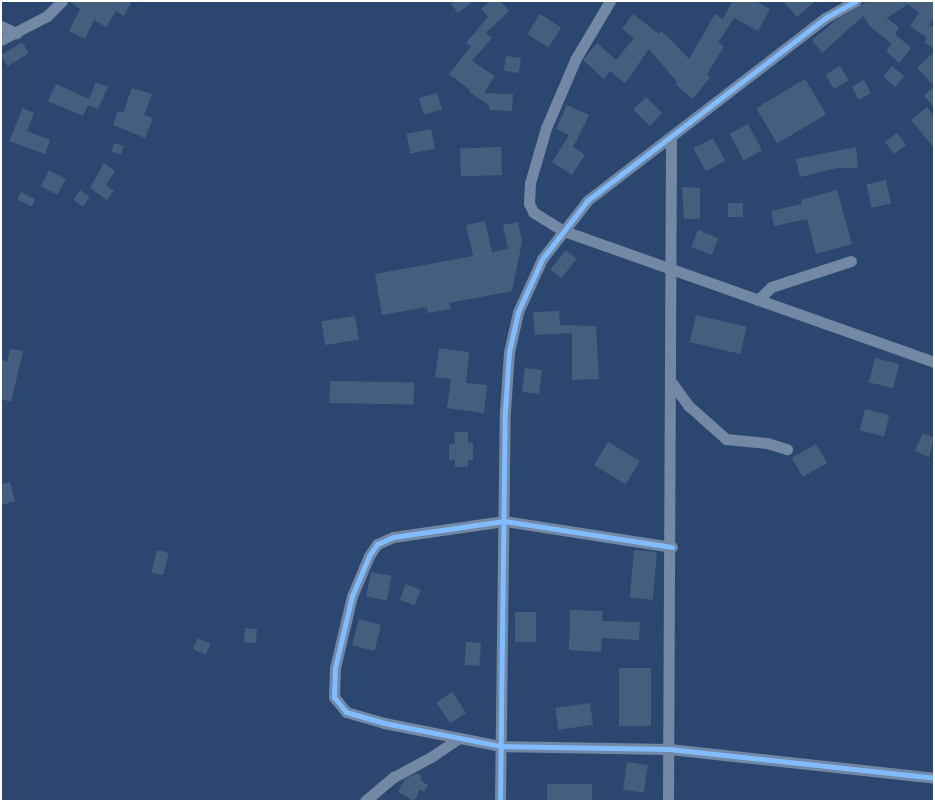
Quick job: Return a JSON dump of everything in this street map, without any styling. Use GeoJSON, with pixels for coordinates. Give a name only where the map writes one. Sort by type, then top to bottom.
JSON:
{"type":"FeatureCollection","features":[{"type":"Feature","properties":{"kind":"street"},"geometry":{"type":"LineString","coordinates":[[1,40],[47,16],[62,1]]}},
{"type":"Feature","properties":{"kind":"street"},"geometry":{"type":"LineString","coordinates":[[610,1],[576,58],[546,128],[530,183],[529,203],[533,212],[564,231],[934,362]]}},
{"type":"Feature","properties":{"kind":"street"},"geometry":{"type":"LineString","coordinates":[[500,801],[505,411],[509,352],[518,312],[542,259],[588,200],[606,184],[825,18],[856,1]]}},
{"type":"Feature","properties":{"kind":"street"},"geometry":{"type":"LineString","coordinates":[[1,26],[16,33]]}},
{"type":"Feature","properties":{"kind":"street"},"geometry":{"type":"LineString","coordinates":[[668,801],[672,547],[671,136]]}},
{"type":"Feature","properties":{"kind":"street"},"geometry":{"type":"LineString","coordinates":[[758,300],[771,286],[851,261]]}},
{"type":"Feature","properties":{"kind":"street"},"geometry":{"type":"LineString","coordinates":[[672,383],[689,406],[726,439],[767,443],[787,449]]}},
{"type":"Feature","properties":{"kind":"street"},"geometry":{"type":"LineString","coordinates":[[672,547],[504,521],[393,537],[378,544],[368,556],[352,596],[335,668],[334,697],[346,712],[500,746],[669,749],[934,778]]}},
{"type":"Feature","properties":{"kind":"street"},"geometry":{"type":"LineString","coordinates":[[365,801],[394,777],[432,757],[459,738]]}},
{"type":"Feature","properties":{"kind":"building"},"geometry":{"type":"Polygon","coordinates":[[[69,1],[132,1],[124,16],[116,11],[106,27],[94,20],[85,39],[69,31],[80,9],[69,1]]]}},
{"type":"Feature","properties":{"kind":"building"},"geometry":{"type":"Polygon","coordinates":[[[455,1],[473,1],[458,13],[451,4],[455,1]]]}},
{"type":"Feature","properties":{"kind":"building"},"geometry":{"type":"Polygon","coordinates":[[[490,1],[500,1],[509,11],[486,33],[492,38],[472,61],[495,76],[484,93],[513,94],[512,111],[489,110],[489,105],[469,92],[470,90],[449,74],[471,46],[466,43],[488,17],[481,9],[490,1]]]}},
{"type":"Feature","properties":{"kind":"building"},"geometry":{"type":"Polygon","coordinates":[[[732,1],[755,1],[770,9],[758,31],[734,18],[718,43],[724,46],[707,74],[710,77],[693,99],[675,84],[677,82],[649,49],[625,83],[610,71],[604,79],[583,60],[597,43],[616,60],[634,38],[622,29],[633,14],[659,34],[662,31],[689,59],[715,14],[723,19],[732,1]]]}},
{"type":"Feature","properties":{"kind":"building"},"geometry":{"type":"Polygon","coordinates":[[[783,1],[815,1],[797,17],[783,1]]]}},
{"type":"Feature","properties":{"kind":"building"},"geometry":{"type":"Polygon","coordinates":[[[868,1],[934,1],[934,18],[929,25],[934,27],[934,49],[924,42],[927,38],[910,26],[919,13],[908,4],[887,18],[899,28],[895,34],[911,48],[899,63],[886,51],[892,44],[871,27],[863,16],[822,53],[812,40],[836,20],[868,1]]]}},
{"type":"Feature","properties":{"kind":"building"},"geometry":{"type":"Polygon","coordinates":[[[540,14],[561,27],[548,48],[527,34],[540,14]]]}},
{"type":"Feature","properties":{"kind":"building"},"geometry":{"type":"Polygon","coordinates":[[[22,42],[29,53],[8,66],[1,55],[22,42]]]}},
{"type":"Feature","properties":{"kind":"building"},"geometry":{"type":"Polygon","coordinates":[[[934,52],[934,86],[917,68],[934,52]]]}},
{"type":"Feature","properties":{"kind":"building"},"geometry":{"type":"Polygon","coordinates":[[[506,56],[521,58],[519,73],[504,71],[506,56]]]}},
{"type":"Feature","properties":{"kind":"building"},"geometry":{"type":"Polygon","coordinates":[[[840,66],[849,81],[834,89],[825,75],[840,66]]]}},
{"type":"Feature","properties":{"kind":"building"},"geometry":{"type":"Polygon","coordinates":[[[892,66],[904,76],[895,87],[883,77],[892,66]]]}},
{"type":"Feature","properties":{"kind":"building"},"geometry":{"type":"Polygon","coordinates":[[[805,79],[826,114],[777,144],[756,108],[805,79]]]}},
{"type":"Feature","properties":{"kind":"building"},"geometry":{"type":"Polygon","coordinates":[[[864,80],[871,93],[859,100],[852,87],[864,80]]]}},
{"type":"Feature","properties":{"kind":"building"},"geometry":{"type":"Polygon","coordinates":[[[96,82],[108,87],[98,109],[88,105],[83,116],[48,101],[56,84],[89,99],[96,82]]]}},
{"type":"Feature","properties":{"kind":"building"},"geometry":{"type":"Polygon","coordinates":[[[934,87],[934,108],[924,95],[934,87]]]}},
{"type":"Feature","properties":{"kind":"building"},"geometry":{"type":"Polygon","coordinates":[[[132,88],[152,94],[144,115],[153,118],[145,138],[113,125],[118,111],[123,113],[132,88]]]}},
{"type":"Feature","properties":{"kind":"building"},"geometry":{"type":"Polygon","coordinates":[[[437,93],[442,109],[424,115],[419,99],[437,93]]]}},
{"type":"Feature","properties":{"kind":"building"},"geometry":{"type":"Polygon","coordinates":[[[646,97],[662,113],[650,126],[633,110],[646,97]]]}},
{"type":"Feature","properties":{"kind":"building"},"geometry":{"type":"Polygon","coordinates":[[[567,105],[589,115],[573,147],[585,155],[572,175],[552,162],[569,135],[556,129],[567,105]]]}},
{"type":"Feature","properties":{"kind":"building"},"geometry":{"type":"Polygon","coordinates":[[[927,107],[934,116],[934,148],[911,120],[927,107]]]}},
{"type":"Feature","properties":{"kind":"building"},"geometry":{"type":"Polygon","coordinates":[[[23,108],[34,113],[27,131],[50,140],[45,154],[9,141],[23,108]]]}},
{"type":"Feature","properties":{"kind":"building"},"geometry":{"type":"Polygon","coordinates":[[[748,124],[762,150],[744,160],[729,134],[748,124]]]}},
{"type":"Feature","properties":{"kind":"building"},"geometry":{"type":"Polygon","coordinates":[[[431,129],[435,149],[410,153],[406,134],[431,129]]]}},
{"type":"Feature","properties":{"kind":"building"},"geometry":{"type":"Polygon","coordinates":[[[897,133],[906,145],[894,154],[885,142],[897,133]]]}},
{"type":"Feature","properties":{"kind":"building"},"geometry":{"type":"Polygon","coordinates":[[[713,138],[725,161],[706,171],[694,148],[713,138]]]}},
{"type":"Feature","properties":{"kind":"building"},"geometry":{"type":"Polygon","coordinates":[[[114,143],[124,146],[121,155],[111,152],[114,143]]]}},
{"type":"Feature","properties":{"kind":"building"},"geometry":{"type":"Polygon","coordinates":[[[501,147],[502,175],[461,176],[460,148],[501,147]]]}},
{"type":"Feature","properties":{"kind":"building"},"geometry":{"type":"Polygon","coordinates":[[[856,147],[858,168],[837,168],[800,177],[796,159],[856,147]]]}},
{"type":"Feature","properties":{"kind":"building"},"geometry":{"type":"Polygon","coordinates":[[[104,163],[115,171],[106,185],[114,191],[107,200],[90,188],[104,163]]]}},
{"type":"Feature","properties":{"kind":"building"},"geometry":{"type":"Polygon","coordinates":[[[49,170],[66,179],[57,195],[41,186],[49,170]]]}},
{"type":"Feature","properties":{"kind":"building"},"geometry":{"type":"Polygon","coordinates":[[[886,180],[891,203],[871,208],[866,184],[886,180]]]}},
{"type":"Feature","properties":{"kind":"building"},"geometry":{"type":"Polygon","coordinates":[[[682,187],[700,188],[700,219],[684,219],[682,187]]]}},
{"type":"Feature","properties":{"kind":"building"},"geometry":{"type":"Polygon","coordinates":[[[80,190],[90,197],[83,207],[73,200],[80,190]]]}},
{"type":"Feature","properties":{"kind":"building"},"geometry":{"type":"Polygon","coordinates":[[[837,190],[852,244],[816,254],[807,219],[774,226],[771,211],[802,204],[801,200],[837,190]]]}},
{"type":"Feature","properties":{"kind":"building"},"geometry":{"type":"Polygon","coordinates":[[[21,192],[35,199],[32,206],[17,199],[21,192]]]}},
{"type":"Feature","properties":{"kind":"building"},"geometry":{"type":"Polygon","coordinates":[[[728,203],[743,203],[743,217],[728,217],[728,203]]]}},
{"type":"Feature","properties":{"kind":"building"},"geometry":{"type":"Polygon","coordinates":[[[485,221],[492,252],[508,249],[503,225],[518,222],[522,242],[512,291],[449,303],[451,309],[428,313],[427,307],[382,315],[375,274],[473,256],[466,225],[485,221]]]}},
{"type":"Feature","properties":{"kind":"building"},"geometry":{"type":"Polygon","coordinates":[[[698,230],[718,238],[712,255],[691,247],[698,230]]]}},
{"type":"Feature","properties":{"kind":"building"},"geometry":{"type":"Polygon","coordinates":[[[566,250],[577,259],[561,278],[550,269],[566,250]]]}},
{"type":"Feature","properties":{"kind":"building"},"geometry":{"type":"Polygon","coordinates":[[[559,311],[560,325],[596,326],[599,379],[572,380],[572,333],[535,335],[533,312],[559,311]]]}},
{"type":"Feature","properties":{"kind":"building"},"geometry":{"type":"Polygon","coordinates":[[[696,315],[747,327],[740,354],[690,342],[696,315]]]}},
{"type":"Feature","properties":{"kind":"building"},"geometry":{"type":"Polygon","coordinates":[[[355,316],[359,340],[325,345],[321,321],[355,316]]]}},
{"type":"Feature","properties":{"kind":"building"},"geometry":{"type":"Polygon","coordinates":[[[439,348],[469,352],[466,383],[487,385],[484,413],[447,408],[451,379],[435,377],[439,348]]]}},
{"type":"Feature","properties":{"kind":"building"},"geometry":{"type":"Polygon","coordinates":[[[10,349],[23,351],[11,402],[1,399],[1,359],[7,362],[10,349]]]}},
{"type":"Feature","properties":{"kind":"building"},"geometry":{"type":"Polygon","coordinates":[[[875,358],[899,364],[893,388],[869,382],[875,358]]]}},
{"type":"Feature","properties":{"kind":"building"},"geometry":{"type":"Polygon","coordinates":[[[525,368],[542,370],[539,394],[522,392],[525,368]]]}},
{"type":"Feature","properties":{"kind":"building"},"geometry":{"type":"Polygon","coordinates":[[[330,381],[414,382],[414,404],[330,403],[330,381]]]}},
{"type":"Feature","properties":{"kind":"building"},"geometry":{"type":"Polygon","coordinates":[[[865,409],[889,415],[884,436],[860,430],[865,409]]]}},
{"type":"Feature","properties":{"kind":"building"},"geometry":{"type":"Polygon","coordinates":[[[454,432],[468,432],[468,443],[473,443],[473,460],[468,460],[468,467],[455,467],[455,460],[449,460],[449,444],[455,444],[454,432]]]}},
{"type":"Feature","properties":{"kind":"building"},"geometry":{"type":"Polygon","coordinates":[[[923,433],[934,438],[929,457],[915,451],[923,433]]]}},
{"type":"Feature","properties":{"kind":"building"},"geometry":{"type":"Polygon","coordinates":[[[608,442],[640,461],[626,484],[594,465],[608,442]]]}},
{"type":"Feature","properties":{"kind":"building"},"geometry":{"type":"Polygon","coordinates":[[[816,444],[827,463],[803,477],[792,458],[816,444]]]}},
{"type":"Feature","properties":{"kind":"building"},"geometry":{"type":"Polygon","coordinates":[[[10,482],[15,501],[1,505],[1,484],[10,482]]]}},
{"type":"Feature","properties":{"kind":"building"},"geometry":{"type":"Polygon","coordinates":[[[157,550],[169,553],[163,575],[151,572],[157,550]]]}},
{"type":"Feature","properties":{"kind":"building"},"geometry":{"type":"Polygon","coordinates":[[[634,550],[657,552],[653,600],[630,598],[634,550]]]}},
{"type":"Feature","properties":{"kind":"building"},"geometry":{"type":"Polygon","coordinates":[[[371,572],[392,576],[387,601],[366,597],[371,572]]]}},
{"type":"Feature","properties":{"kind":"building"},"geometry":{"type":"Polygon","coordinates":[[[406,584],[421,590],[414,606],[400,600],[406,584]]]}},
{"type":"Feature","properties":{"kind":"building"},"geometry":{"type":"Polygon","coordinates":[[[570,610],[603,611],[602,621],[640,622],[639,640],[602,638],[601,652],[569,650],[570,610]]]}},
{"type":"Feature","properties":{"kind":"building"},"geometry":{"type":"Polygon","coordinates":[[[515,612],[536,612],[536,642],[515,642],[515,612]]]}},
{"type":"Feature","properties":{"kind":"building"},"geometry":{"type":"Polygon","coordinates":[[[359,619],[381,625],[374,651],[352,645],[359,619]]]}},
{"type":"Feature","properties":{"kind":"building"},"geometry":{"type":"Polygon","coordinates":[[[245,628],[257,629],[256,643],[244,642],[245,628]]]}},
{"type":"Feature","properties":{"kind":"building"},"geometry":{"type":"Polygon","coordinates":[[[198,638],[211,644],[206,655],[193,649],[198,638]]]}},
{"type":"Feature","properties":{"kind":"building"},"geometry":{"type":"Polygon","coordinates":[[[466,642],[481,643],[479,666],[464,665],[466,642]]]}},
{"type":"Feature","properties":{"kind":"building"},"geometry":{"type":"Polygon","coordinates":[[[619,668],[651,668],[651,726],[619,726],[619,668]]]}},
{"type":"Feature","properties":{"kind":"building"},"geometry":{"type":"Polygon","coordinates":[[[452,692],[466,713],[450,723],[436,703],[452,692]]]}},
{"type":"Feature","properties":{"kind":"building"},"geometry":{"type":"Polygon","coordinates":[[[590,703],[593,725],[558,730],[555,708],[590,703]]]}},
{"type":"Feature","properties":{"kind":"building"},"geometry":{"type":"Polygon","coordinates":[[[627,762],[648,765],[644,793],[623,790],[627,762]]]}},
{"type":"Feature","properties":{"kind":"building"},"geometry":{"type":"Polygon","coordinates":[[[417,773],[422,776],[420,780],[428,785],[424,792],[420,789],[414,801],[398,792],[405,779],[417,773]]]}},
{"type":"Feature","properties":{"kind":"building"},"geometry":{"type":"Polygon","coordinates":[[[547,784],[592,784],[592,801],[547,801],[547,784]]]}},
{"type":"Feature","properties":{"kind":"cycle path"},"geometry":{"type":"LineString","coordinates":[[500,801],[505,411],[509,352],[518,312],[542,259],[588,200],[825,18],[856,1]]}},
{"type":"Feature","properties":{"kind":"cycle path"},"geometry":{"type":"LineString","coordinates":[[672,547],[504,521],[393,537],[377,544],[369,556],[352,596],[335,668],[334,697],[346,712],[384,723],[500,746],[669,749],[934,778]]}}]}
